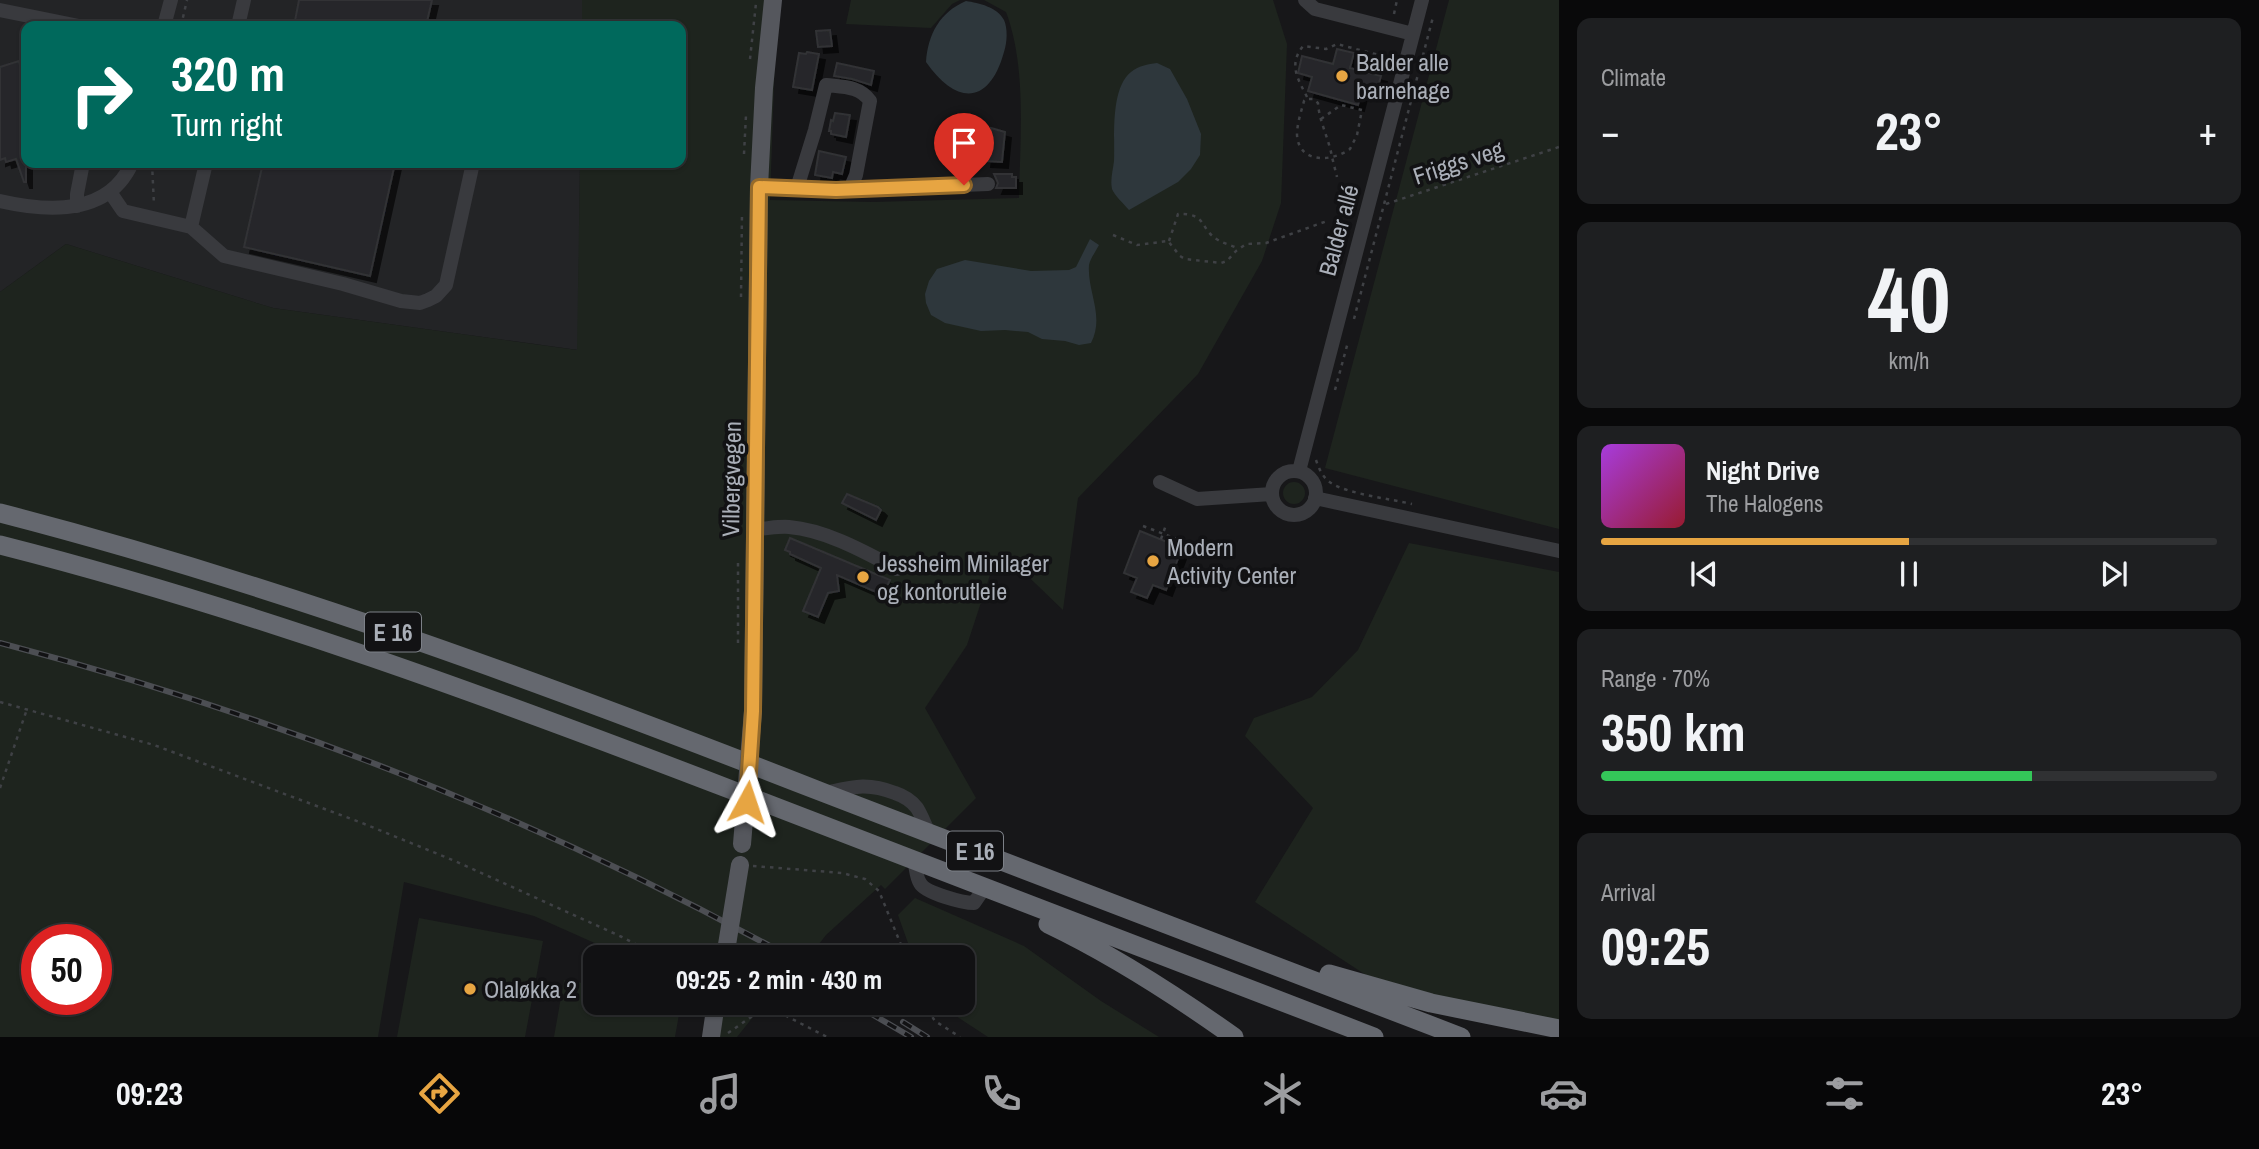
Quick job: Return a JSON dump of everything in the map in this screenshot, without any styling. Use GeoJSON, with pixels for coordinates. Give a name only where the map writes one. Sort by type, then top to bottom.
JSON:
{"type":"FeatureCollection","features":[{"type":"Feature","properties":{"kind":"highway","name":"E 16"},"geometry":{"type":"LineString","coordinates":[[0,513],[193,567],[408,637],[648,725],[1461,1037]]}},
{"type":"Feature","properties":{"kind":"highway","name":"E 16"},"geometry":{"type":"LineString","coordinates":[[0,545],[187,597],[411,671],[571,729],[1374,1037]]}},
{"type":"Feature","properties":{"kind":"highway","name":"E 16"},"geometry":{"type":"LineString","coordinates":[[985,887],[997,902],[1088,944],[1175,996],[1234,1037]]}},
{"type":"Feature","properties":{"kind":"highway","name":"E 16"},"geometry":{"type":"LineString","coordinates":[[1172,927],[1199,925],[1314,969],[1387,992],[1479,1014],[1559,1029]]}},
{"type":"Feature","properties":{"kind":"main road","name":"Vilbergvegen"},"geometry":{"type":"LineString","coordinates":[[727,945],[743,844],[753,711],[759,187],[763,98],[773,0]]}},
{"type":"Feature","properties":{"kind":"main road"},"geometry":{"type":"LineString","coordinates":[[711,1035],[714,1015]]}},
{"type":"Feature","properties":{"kind":"street"},"geometry":{"type":"LineString","coordinates":[[165,21],[171,0]]}},
{"type":"Feature","properties":{"kind":"street"},"geometry":{"type":"LineString","coordinates":[[239,21],[244,0]]}},
{"type":"Feature","properties":{"kind":"street"},"geometry":{"type":"LineString","coordinates":[[1305,0],[1315,9],[1413,34]]}},
{"type":"Feature","properties":{"kind":"street","name":"Balder allé"},"geometry":{"type":"LineString","coordinates":[[1300,471],[1422,0]]}},
{"type":"Feature","properties":{"kind":"street"},"geometry":{"type":"LineString","coordinates":[[0,10],[54,21]]}},
{"type":"Feature","properties":{"kind":"street"},"geometry":{"type":"LineString","coordinates":[[797,188],[826,85],[856,89],[865,93],[870,101],[856,175],[850,189]]}},
{"type":"Feature","properties":{"kind":"street"},"geometry":{"type":"LineString","coordinates":[[77,206],[76,194],[82,168]]}},
{"type":"Feature","properties":{"kind":"street"},"geometry":{"type":"LineString","coordinates":[[0,201],[30,208],[56,209],[77,206],[110,192],[127,175],[130,168]]}},
{"type":"Feature","properties":{"kind":"street"},"geometry":{"type":"LineString","coordinates":[[191,227],[205,168]]}},
{"type":"Feature","properties":{"kind":"street"},"geometry":{"type":"LineString","coordinates":[[110,192],[123,211],[191,227],[224,256],[343,284],[401,301],[420,303],[436,296],[446,285],[472,168]]}},
{"type":"Feature","properties":{"kind":"street"},"geometry":{"type":"LineString","coordinates":[[759,187],[836,190],[988,184]]}},
{"type":"Feature","properties":{"kind":"street"},"geometry":{"type":"LineString","coordinates":[[1300,471],[1315,485],[1315,498],[1308,510],[1295,514],[1282,511],[1272,494],[1276,481],[1280,476],[1300,471]]}},
{"type":"Feature","properties":{"kind":"street"},"geometry":{"type":"LineString","coordinates":[[1160,482],[1197,499],[1272,494]]}},
{"type":"Feature","properties":{"kind":"street"},"geometry":{"type":"LineString","coordinates":[[1315,498],[1559,551]]}},
{"type":"Feature","properties":{"kind":"street"},"geometry":{"type":"LineString","coordinates":[[755,529],[788,527],[813,532],[897,569]]}},
{"type":"Feature","properties":{"kind":"path"},"geometry":{"type":"LineString","coordinates":[[182,21],[187,0]]}},
{"type":"Feature","properties":{"kind":"path"},"geometry":{"type":"LineString","coordinates":[[1390,28],[1397,0]]}},
{"type":"Feature","properties":{"kind":"path"},"geometry":{"type":"LineString","coordinates":[[1353,321],[1434,10]]}},
{"type":"Feature","properties":{"kind":"path"},"geometry":{"type":"LineString","coordinates":[[1308,99],[1294,73],[1299,50],[1303,46],[1326,49],[1337,44],[1394,59]]}},
{"type":"Feature","properties":{"kind":"path"},"geometry":{"type":"LineString","coordinates":[[1321,119],[1341,105],[1362,110],[1357,135],[1350,149],[1332,157],[1315,158],[1307,155],[1299,144],[1298,128],[1304,101],[1312,99],[1318,103],[1321,119],[1332,157],[1337,177]]}},
{"type":"Feature","properties":{"kind":"path","name":"Friggs veg"},"geometry":{"type":"LineString","coordinates":[[1367,210],[1559,147]]}},
{"type":"Feature","properties":{"kind":"path"},"geometry":{"type":"LineString","coordinates":[[152,168],[153,218]]}},
{"type":"Feature","properties":{"kind":"path"},"geometry":{"type":"LineString","coordinates":[[1169,241],[1178,214],[1195,215],[1220,242],[1239,249]]}},
{"type":"Feature","properties":{"kind":"path"},"geometry":{"type":"LineString","coordinates":[[1169,241],[1185,259],[1215,263],[1227,261],[1246,244],[1266,243],[1327,221]]}},
{"type":"Feature","properties":{"kind":"path"},"geometry":{"type":"LineString","coordinates":[[1113,235],[1137,245],[1169,241]]}},
{"type":"Feature","properties":{"kind":"path"},"geometry":{"type":"LineString","coordinates":[[1332,401],[1350,335]]}},
{"type":"Feature","properties":{"kind":"path"},"geometry":{"type":"LineString","coordinates":[[1317,453],[1318,468],[1332,484],[1347,490],[1421,506]]}},
{"type":"Feature","properties":{"kind":"path"},"geometry":{"type":"LineString","coordinates":[[1161,540],[1166,525]]}},
{"type":"Feature","properties":{"kind":"path"},"geometry":{"type":"LineString","coordinates":[[1143,526],[1185,542]]}},
{"type":"Feature","properties":{"kind":"path"},"geometry":{"type":"LineString","coordinates":[[0,702],[154,745],[362,822],[455,861],[637,945]]}},
{"type":"Feature","properties":{"kind":"path"},"geometry":{"type":"LineString","coordinates":[[0,789],[27,709]]}},
{"type":"Feature","properties":{"kind":"path"},"geometry":{"type":"LineString","coordinates":[[740,865],[842,873],[865,879],[879,891],[901,945]]}},
{"type":"Feature","properties":{"kind":"path"},"geometry":{"type":"LineString","coordinates":[[711,1035],[726,1035],[767,1006],[827,1037]]}},
{"type":"Feature","properties":{"kind":"path"},"geometry":{"type":"LineString","coordinates":[[931,1015],[935,1021],[960,1037]]}},
{"type":"Feature","properties":{"kind":"shaded area"},"geometry":{"type":"Polygon","coordinates":[[[0,0],[582,0],[582,21],[21,21],[21,168],[580,168],[578,350],[273,308],[66,244],[0,292],[0,0]]]}},
{"type":"Feature","properties":{"kind":"shaded area"},"geometry":{"type":"Polygon","coordinates":[[[582,0],[780,0],[776,26],[770,200],[873,202],[1019,198],[1021,104],[1017,56],[1006,12],[984,0],[1273,0],[1287,44],[1281,203],[1262,261],[1198,374],[1078,498],[1063,610],[1010,559],[990,575],[967,645],[925,708],[976,798],[885,889],[881,885],[818,945],[599,945],[534,916],[404,882],[378,1037],[0,1037],[0,292],[66,244],[273,308],[577,350],[580,168],[686,168],[686,21],[582,21],[582,0]]]}},
{"type":"Feature","properties":{"kind":"shaded area"},"geometry":{"type":"Polygon","coordinates":[[[851,0],[960,0],[952,4],[931,28],[846,24],[851,0]]]}},
{"type":"Feature","properties":{"kind":"shaded area"},"geometry":{"type":"Polygon","coordinates":[[[1449,0],[1559,0],[1559,529],[1325,468],[1449,0]]]}},
{"type":"Feature","properties":{"kind":"shaded area"},"geometry":{"type":"Polygon","coordinates":[[[966,1],[982,4],[997,12],[1004,20],[1007,32],[998,70],[981,90],[971,93],[960,92],[949,86],[926,62],[929,42],[937,25],[949,11],[966,1]]]}},
{"type":"Feature","properties":{"kind":"shaded area"},"geometry":{"type":"Polygon","coordinates":[[[1157,63],[1170,69],[1187,99],[1201,134],[1200,155],[1178,182],[1129,210],[1111,186],[1117,101],[1124,80],[1131,72],[1157,63]]]}},
{"type":"Feature","properties":{"kind":"shaded area"},"geometry":{"type":"Polygon","coordinates":[[[1090,239],[1099,245],[1089,265],[1096,314],[1095,333],[1091,343],[1079,345],[1042,339],[1028,332],[981,331],[945,323],[931,315],[925,294],[937,269],[965,260],[1031,271],[1069,270],[1076,267],[1090,239]]]}},
{"type":"Feature","properties":{"kind":"shaded area"},"geometry":{"type":"Polygon","coordinates":[[[1294,482],[1302,485],[1305,493],[1302,501],[1294,504],[1286,501],[1283,493],[1286,485],[1294,482]]]}},
{"type":"Feature","properties":{"kind":"shaded area"},"geometry":{"type":"Polygon","coordinates":[[[1409,543],[1559,572],[1559,1020],[1384,987],[1255,902],[1313,808],[1245,736],[1254,718],[1312,697],[1358,650],[1409,543]]]}},
{"type":"Feature","properties":{"kind":"shaded area"},"geometry":{"type":"Polygon","coordinates":[[[915,898],[1024,946],[1101,1001],[1159,1037],[988,1037],[954,1015],[975,1015],[975,945],[909,945],[898,915],[915,898]]]}},
{"type":"Feature","properties":{"kind":"shaded area","name":"Olaløkka 2"},"geometry":{"type":"Polygon","coordinates":[[[419,918],[543,941],[525,1037],[397,1037],[419,918]]]}},
{"type":"Feature","properties":{"kind":"shaded area"},"geometry":{"type":"Polygon","coordinates":[[[564,980],[583,983],[583,1015],[679,1015],[675,1037],[554,1037],[564,980]]]}},
{"type":"Feature","properties":{"kind":"shaded area"},"geometry":{"type":"Polygon","coordinates":[[[705,1015],[763,1015],[753,1017],[737,1037],[706,1037],[705,1015]]]}},
{"type":"Feature","properties":{"kind":"building"},"geometry":{"type":"Polygon","coordinates":[[[299,0],[432,0],[427,21],[295,21],[299,0]]]}},
{"type":"Feature","properties":{"kind":"building"},"geometry":{"type":"Polygon","coordinates":[[[830,30],[832,46],[818,47],[816,31],[830,30]]]}},
{"type":"Feature","properties":{"kind":"building"},"geometry":{"type":"Polygon","coordinates":[[[1337,49],[1354,53],[1350,68],[1381,76],[1376,94],[1362,90],[1358,105],[1308,91],[1312,77],[1298,73],[1302,56],[1333,64],[1337,49]]]}},
{"type":"Feature","properties":{"kind":"building"},"geometry":{"type":"Polygon","coordinates":[[[799,53],[819,54],[812,90],[793,87],[799,53]]]}},
{"type":"Feature","properties":{"kind":"building"},"geometry":{"type":"Polygon","coordinates":[[[19,61],[21,65],[21,168],[26,168],[26,182],[16,159],[6,162],[5,158],[0,160],[0,67],[19,61]]]}},
{"type":"Feature","properties":{"kind":"building"},"geometry":{"type":"Polygon","coordinates":[[[837,63],[874,71],[871,85],[834,76],[837,63]]]}},
{"type":"Feature","properties":{"kind":"building"},"geometry":{"type":"Polygon","coordinates":[[[835,113],[850,115],[846,137],[831,134],[829,131],[835,113]]]}},
{"type":"Feature","properties":{"kind":"building"},"geometry":{"type":"Polygon","coordinates":[[[991,128],[1005,132],[1002,162],[985,161],[987,147],[981,147],[982,130],[991,128]]]}},
{"type":"Feature","properties":{"kind":"building"},"geometry":{"type":"Polygon","coordinates":[[[819,151],[846,157],[842,174],[833,172],[832,178],[815,175],[819,151]]]}},
{"type":"Feature","properties":{"kind":"building"},"geometry":{"type":"Polygon","coordinates":[[[262,168],[394,168],[370,276],[244,247],[262,168]]]}},
{"type":"Feature","properties":{"kind":"building"},"geometry":{"type":"Polygon","coordinates":[[[994,174],[1012,174],[1012,177],[1016,177],[1016,188],[996,188],[998,183],[994,174]]]}},
{"type":"Feature","properties":{"kind":"building"},"geometry":{"type":"Polygon","coordinates":[[[847,494],[878,507],[881,510],[876,520],[842,503],[847,494]]]}},
{"type":"Feature","properties":{"kind":"building","name":"Modern Activity Center"},"geometry":{"type":"Polygon","coordinates":[[[1140,531],[1182,548],[1166,590],[1153,585],[1147,598],[1131,592],[1137,578],[1124,573],[1140,531]]]}},
{"type":"Feature","properties":{"kind":"building","name":"Jessheim Minilager og kontorutleie"},"geometry":{"type":"Polygon","coordinates":[[[790,538],[890,580],[883,595],[837,575],[839,591],[828,593],[818,617],[803,611],[821,568],[785,550],[790,538]]]}},
{"type":"Feature","properties":{"kind":"railway"},"geometry":{"type":"LineString","coordinates":[[0,643],[204,703],[405,776],[600,860],[767,945]]}},
{"type":"Feature","properties":{"kind":"railway"},"geometry":{"type":"LineString","coordinates":[[873,1015],[911,1037]]}},
{"type":"Feature","properties":{"kind":"railway"},"geometry":{"type":"LineString","coordinates":[[903,1022],[927,1037]]}},
{"type":"Feature","properties":{"kind":"place","name":"Balder alle barnehage"},"geometry":{"type":"Point","coordinates":[1342,76]}},
{"type":"Feature","properties":{"kind":"place","name":"Modern Activity Center"},"geometry":{"type":"Point","coordinates":[1153,561]}},
{"type":"Feature","properties":{"kind":"place","name":"Jessheim Minilager og kontorutleie"},"geometry":{"type":"Point","coordinates":[863,577]}},
{"type":"Feature","properties":{"kind":"place","name":"Olaløkka 2"},"geometry":{"type":"Point","coordinates":[470,989]}},
{"type":"Feature","properties":{"kind":"route"},"geometry":{"type":"LineString","coordinates":[[747,802],[753,711],[759,187],[836,190],[964,185]]}}]}
